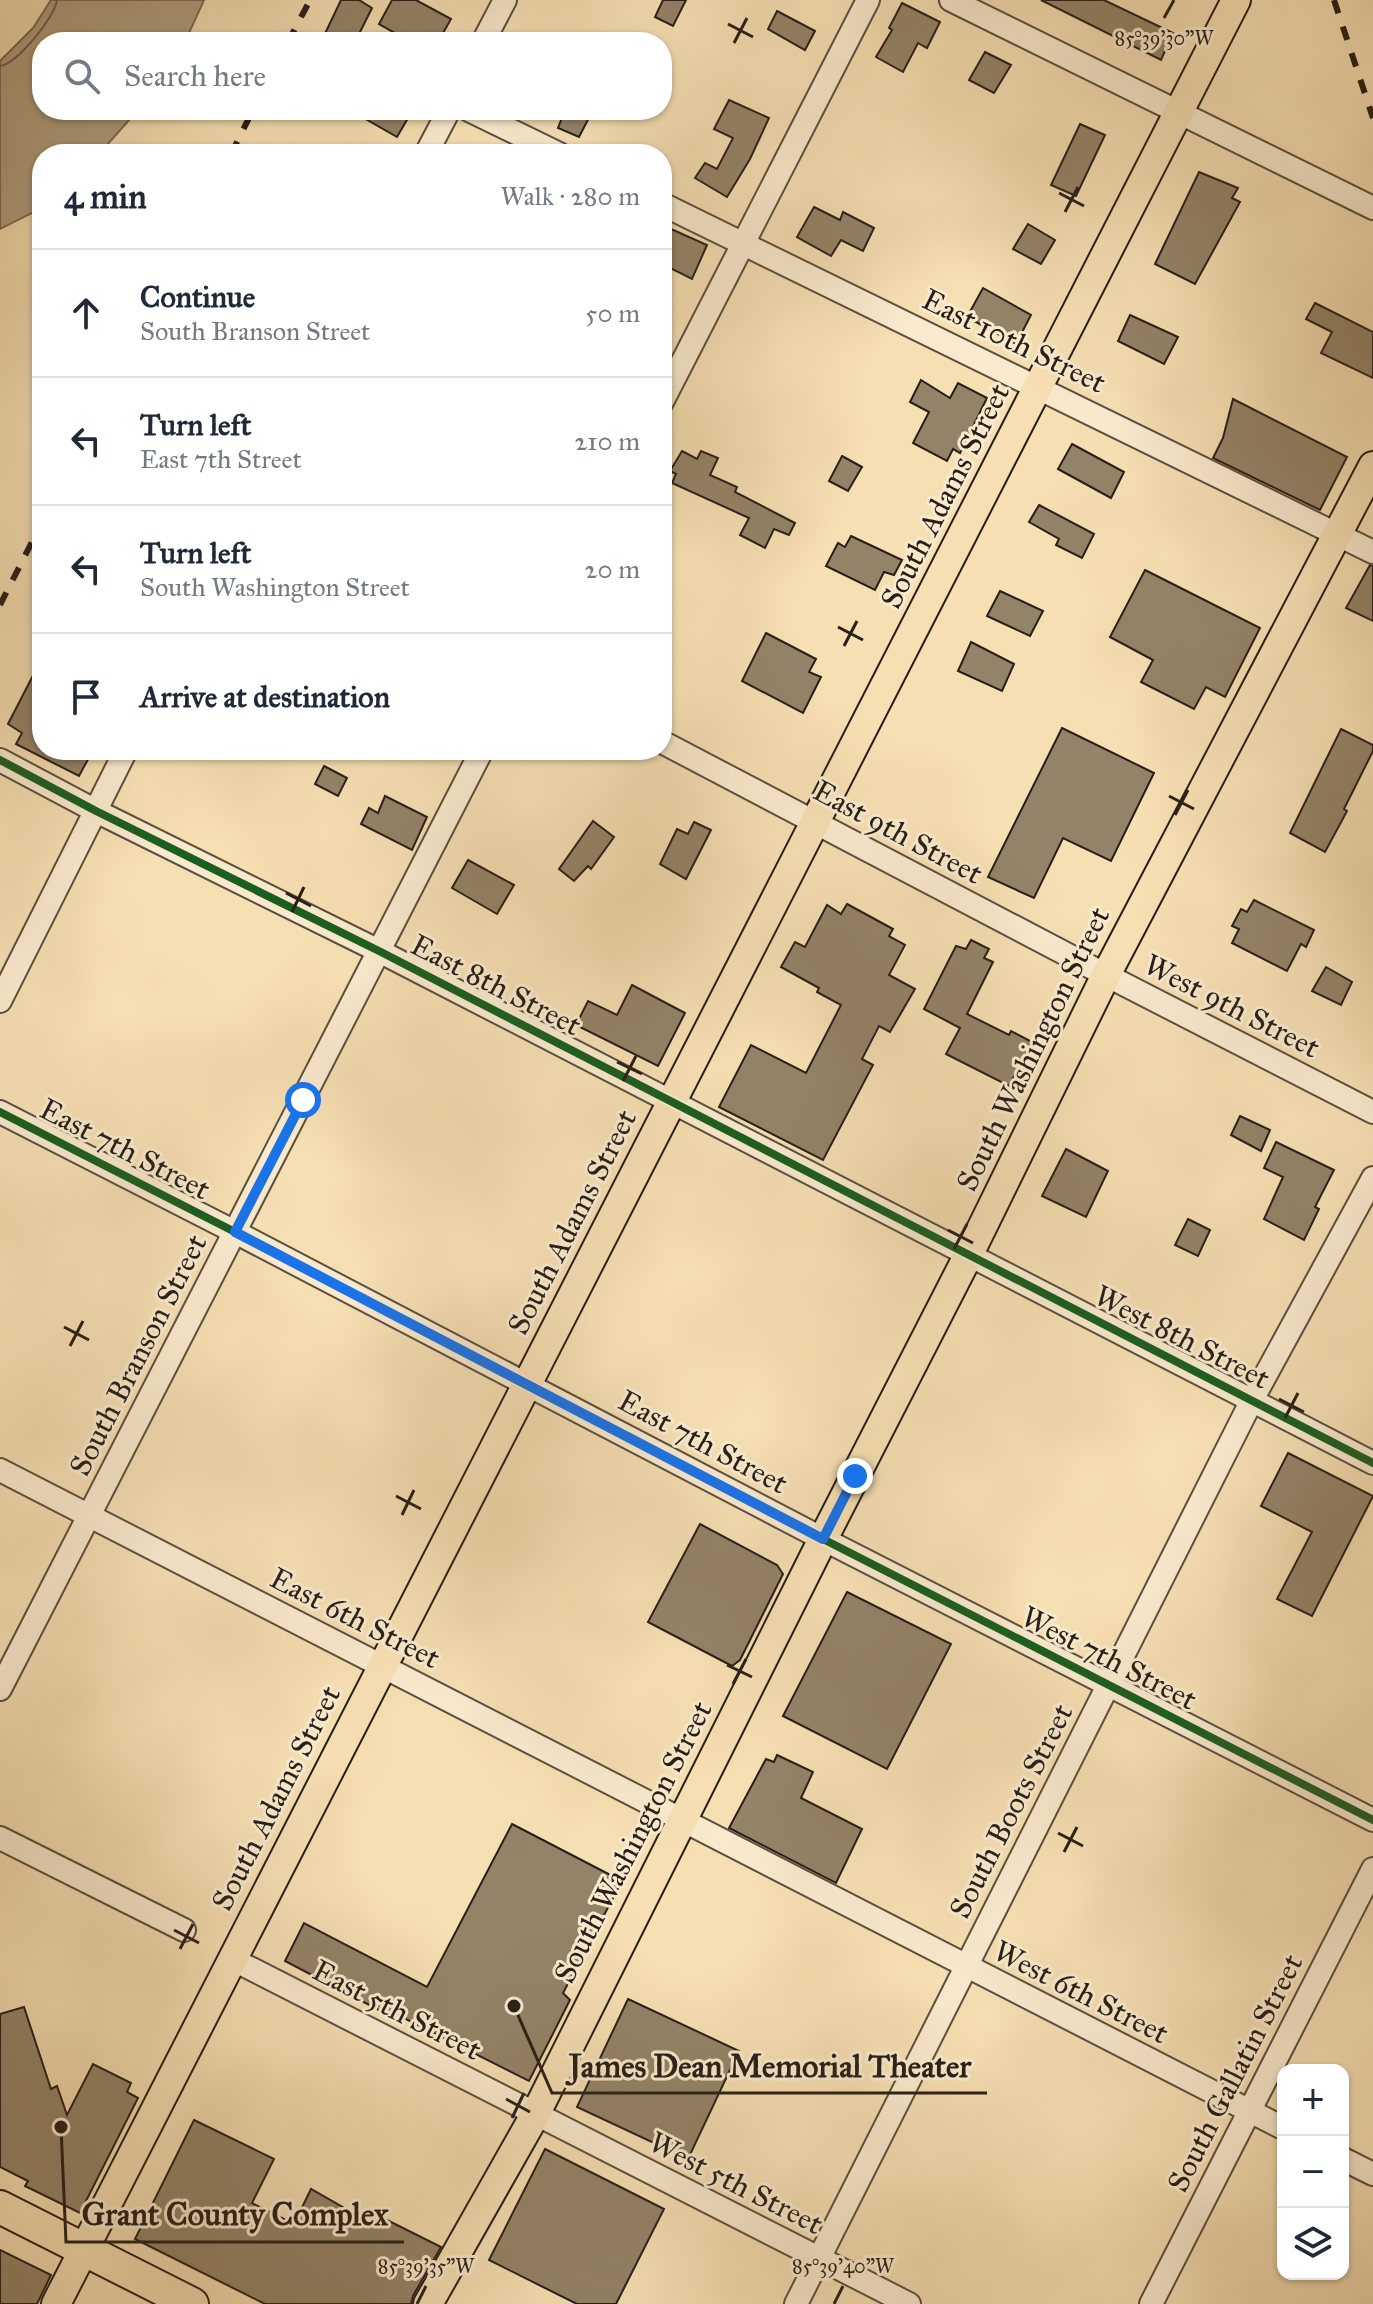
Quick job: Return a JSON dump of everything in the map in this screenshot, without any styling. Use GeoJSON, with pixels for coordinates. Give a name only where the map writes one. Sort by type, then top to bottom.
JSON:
{"type":"FeatureCollection","features":[{"type":"Feature","properties":{"kind":"highway"},"geometry":{"type":"LineString","coordinates":[[0,2207],[192,2304]]}},
{"type":"Feature","properties":{"kind":"main road","name":"South Adams Street"},"geometry":{"type":"LineString","coordinates":[[56,2304],[1236,0]]}},
{"type":"Feature","properties":{"kind":"main road","name":"South Washington Street"},"geometry":{"type":"LineString","coordinates":[[428,2304],[535,2115],[969,1254],[1106,975],[1373,466]]}},
{"type":"Feature","properties":{"kind":"street"},"geometry":{"type":"LineString","coordinates":[[488,32],[505,0]]}},
{"type":"Feature","properties":{"kind":"street"},"geometry":{"type":"LineString","coordinates":[[672,383],[868,0]]}},
{"type":"Feature","properties":{"kind":"street"},"geometry":{"type":"LineString","coordinates":[[951,0],[1373,208]]}},
{"type":"Feature","properties":{"kind":"street"},"geometry":{"type":"LineString","coordinates":[[431,144],[444,120]]}},
{"type":"Feature","properties":{"kind":"street"},"geometry":{"type":"LineString","coordinates":[[489,120],[539,144]]}},
{"type":"Feature","properties":{"kind":"street","name":"East 10th Street"},"geometry":{"type":"LineString","coordinates":[[672,209],[1373,552]]}},
{"type":"Feature","properties":{"kind":"street","name":"East 9th Street"},"geometry":{"type":"LineString","coordinates":[[672,747],[1106,975]]}},
{"type":"Feature","properties":{"kind":"street","name":"East 8th Street"},"geometry":{"type":"LineString","coordinates":[[0,760],[969,1254]]}},
{"type":"Feature","properties":{"kind":"street"},"geometry":{"type":"LineString","coordinates":[[0,1001],[121,760]]}},
{"type":"Feature","properties":{"kind":"street","name":"South Branson Street"},"geometry":{"type":"LineString","coordinates":[[0,1689],[477,760]]}},
{"type":"Feature","properties":{"kind":"street","name":"West 9th Street"},"geometry":{"type":"LineString","coordinates":[[1106,975],[1373,1112]]}},
{"type":"Feature","properties":{"kind":"street","name":"East 7th Street"},"geometry":{"type":"LineString","coordinates":[[0,1112],[823,1539]]}},
{"type":"Feature","properties":{"kind":"street","name":"South Boots Street"},"geometry":{"type":"LineString","coordinates":[[796,2304],[1252,1400],[1373,1178]]}},
{"type":"Feature","properties":{"kind":"street","name":"West 8th Street"},"geometry":{"type":"LineString","coordinates":[[969,1254],[1373,1463]]}},
{"type":"Feature","properties":{"kind":"street","name":"East 6th Street"},"geometry":{"type":"LineString","coordinates":[[0,1470],[681,1822]]}},
{"type":"Feature","properties":{"kind":"street","name":"West 7th Street"},"geometry":{"type":"LineString","coordinates":[[823,1539],[1373,1820]]}},
{"type":"Feature","properties":{"kind":"street","name":"West 6th Street"},"geometry":{"type":"LineString","coordinates":[[681,1822],[1277,2125]]}},
{"type":"Feature","properties":{"kind":"street"},"geometry":{"type":"LineString","coordinates":[[0,1838],[184,1930]]}},
{"type":"Feature","properties":{"kind":"street","name":"South Gallatin Street"},"geometry":{"type":"LineString","coordinates":[[1151,2304],[1373,1869]]}},
{"type":"Feature","properties":{"kind":"street","name":"East 5th Street"},"geometry":{"type":"LineString","coordinates":[[232,1959],[535,2115]]}},
{"type":"Feature","properties":{"kind":"street","name":"West 5th Street"},"geometry":{"type":"LineString","coordinates":[[535,2115],[909,2304]]}},
{"type":"Feature","properties":{"kind":"street"},"geometry":{"type":"LineString","coordinates":[[1349,2162],[1373,2174]]}},
{"type":"Feature","properties":{"kind":"water"},"geometry":{"type":"Polygon","coordinates":[[[51,0],[204,0],[190,32],[32,32],[32,120],[129,120],[108,144],[32,144],[32,213],[0,229],[0,61],[33,28],[51,0]]]}},
{"type":"Feature","properties":{"kind":"building"},"geometry":{"type":"Polygon","coordinates":[[[341,0],[359,0],[372,8],[360,32],[326,32],[341,0]]]}},
{"type":"Feature","properties":{"kind":"building"},"geometry":{"type":"Polygon","coordinates":[[[392,0],[416,0],[451,19],[444,32],[393,32],[379,24],[392,0]]]}},
{"type":"Feature","properties":{"kind":"building"},"geometry":{"type":"Polygon","coordinates":[[[663,0],[686,0],[673,26],[655,17],[663,0]]]}},
{"type":"Feature","properties":{"kind":"building"},"geometry":{"type":"Polygon","coordinates":[[[1041,0],[1104,0],[1173,33],[1161,60],[1041,0]]]}},
{"type":"Feature","properties":{"kind":"building"},"geometry":{"type":"Polygon","coordinates":[[[902,3],[940,22],[927,48],[918,43],[903,72],[876,57],[892,30],[889,28],[902,3]]]}},
{"type":"Feature","properties":{"kind":"building"},"geometry":{"type":"Polygon","coordinates":[[[777,11],[815,31],[805,50],[768,29],[777,11]]]}},
{"type":"Feature","properties":{"kind":"building"},"geometry":{"type":"Polygon","coordinates":[[[985,52],[1011,65],[994,93],[969,80],[985,52]]]}},
{"type":"Feature","properties":{"kind":"building"},"geometry":{"type":"Polygon","coordinates":[[[729,100],[769,118],[750,159],[727,197],[695,178],[705,163],[717,169],[733,138],[714,129],[729,100]]]}},
{"type":"Feature","properties":{"kind":"building"},"geometry":{"type":"Polygon","coordinates":[[[367,120],[407,120],[397,137],[367,120]]]}},
{"type":"Feature","properties":{"kind":"building"},"geometry":{"type":"Polygon","coordinates":[[[561,120],[588,120],[579,137],[558,128],[561,120]]]}},
{"type":"Feature","properties":{"kind":"building"},"geometry":{"type":"Polygon","coordinates":[[[1080,124],[1105,135],[1076,196],[1051,185],[1080,124]]]}},
{"type":"Feature","properties":{"kind":"building"},"geometry":{"type":"Polygon","coordinates":[[[1199,172],[1238,188],[1232,198],[1240,202],[1195,284],[1155,264],[1199,172]]]}},
{"type":"Feature","properties":{"kind":"building"},"geometry":{"type":"Polygon","coordinates":[[[814,207],[840,220],[843,212],[874,228],[863,251],[841,240],[831,256],[797,237],[814,207]]]}},
{"type":"Feature","properties":{"kind":"building"},"geometry":{"type":"Polygon","coordinates":[[[1028,224],[1055,240],[1041,264],[1013,249],[1028,224]]]}},
{"type":"Feature","properties":{"kind":"building"},"geometry":{"type":"Polygon","coordinates":[[[672,229],[707,245],[692,279],[672,269],[672,229]]]}},
{"type":"Feature","properties":{"kind":"building"},"geometry":{"type":"Polygon","coordinates":[[[983,288],[1031,315],[1016,344],[967,317],[983,288]]]}},
{"type":"Feature","properties":{"kind":"building"},"geometry":{"type":"Polygon","coordinates":[[[1315,303],[1373,332],[1373,378],[1321,353],[1332,332],[1306,319],[1315,303]]]}},
{"type":"Feature","properties":{"kind":"building"},"geometry":{"type":"Polygon","coordinates":[[[1130,315],[1178,337],[1164,364],[1118,341],[1130,315]]]}},
{"type":"Feature","properties":{"kind":"building"},"geometry":{"type":"Polygon","coordinates":[[[921,380],[950,398],[958,383],[987,398],[960,453],[953,449],[947,461],[913,443],[929,412],[910,402],[921,380]]]}},
{"type":"Feature","properties":{"kind":"building"},"geometry":{"type":"Polygon","coordinates":[[[1233,399],[1347,457],[1320,510],[1213,458],[1223,438],[1233,399]]]}},
{"type":"Feature","properties":{"kind":"building"},"geometry":{"type":"Polygon","coordinates":[[[1072,444],[1124,472],[1111,498],[1058,469],[1072,444]]]}},
{"type":"Feature","properties":{"kind":"building"},"geometry":{"type":"Polygon","coordinates":[[[682,451],[697,459],[701,451],[718,458],[710,475],[737,487],[735,492],[795,523],[789,535],[774,529],[765,548],[740,535],[749,518],[672,483],[676,474],[672,468],[682,451]]]}},
{"type":"Feature","properties":{"kind":"building"},"geometry":{"type":"Polygon","coordinates":[[[842,456],[862,467],[848,491],[829,481],[842,456]]]}},
{"type":"Feature","properties":{"kind":"building"},"geometry":{"type":"Polygon","coordinates":[[[1039,505],[1094,534],[1082,558],[1056,545],[1059,539],[1029,522],[1039,505]]]}},
{"type":"Feature","properties":{"kind":"building"},"geometry":{"type":"Polygon","coordinates":[[[851,536],[902,560],[894,575],[884,572],[875,590],[826,566],[838,543],[845,547],[851,536]]]}},
{"type":"Feature","properties":{"kind":"building"},"geometry":{"type":"Polygon","coordinates":[[[1370,565],[1373,566],[1373,621],[1346,608],[1370,565]]]}},
{"type":"Feature","properties":{"kind":"building"},"geometry":{"type":"Polygon","coordinates":[[[1145,570],[1260,628],[1225,697],[1206,687],[1194,709],[1141,682],[1153,660],[1110,637],[1145,570]]]}},
{"type":"Feature","properties":{"kind":"building"},"geometry":{"type":"Polygon","coordinates":[[[1000,591],[1043,611],[1030,636],[987,616],[1000,591]]]}},
{"type":"Feature","properties":{"kind":"building"},"geometry":{"type":"Polygon","coordinates":[[[766,633],[816,659],[809,672],[821,677],[803,713],[742,681],[766,633]]]}},
{"type":"Feature","properties":{"kind":"building"},"geometry":{"type":"Polygon","coordinates":[[[971,642],[1014,664],[1002,691],[958,671],[971,642]]]}},
{"type":"Feature","properties":{"kind":"building"},"geometry":{"type":"Polygon","coordinates":[[[32,677],[32,752],[16,744],[22,733],[8,724],[32,677]]]}},
{"type":"Feature","properties":{"kind":"building"},"geometry":{"type":"Polygon","coordinates":[[[1062,728],[1154,773],[1111,861],[1063,838],[1034,898],[988,877],[1062,728]]]}},
{"type":"Feature","properties":{"kind":"building"},"geometry":{"type":"Polygon","coordinates":[[[1341,729],[1373,745],[1373,751],[1325,852],[1290,833],[1341,729]]]}},
{"type":"Feature","properties":{"kind":"building"},"geometry":{"type":"Polygon","coordinates":[[[48,760],[88,760],[79,776],[48,760]]]}},
{"type":"Feature","properties":{"kind":"building"},"geometry":{"type":"Polygon","coordinates":[[[324,766],[347,778],[338,796],[315,784],[324,766]]]}},
{"type":"Feature","properties":{"kind":"building"},"geometry":{"type":"Polygon","coordinates":[[[385,796],[427,817],[412,850],[361,824],[369,808],[378,813],[385,796]]]}},
{"type":"Feature","properties":{"kind":"building"},"geometry":{"type":"Polygon","coordinates":[[[593,821],[614,837],[591,869],[588,866],[574,881],[559,869],[593,821]]]}},
{"type":"Feature","properties":{"kind":"building"},"geometry":{"type":"Polygon","coordinates":[[[694,822],[711,830],[686,879],[660,864],[677,829],[688,834],[694,822]]]}},
{"type":"Feature","properties":{"kind":"building"},"geometry":{"type":"Polygon","coordinates":[[[468,860],[514,885],[497,914],[452,888],[468,860]]]}},
{"type":"Feature","properties":{"kind":"building"},"geometry":{"type":"Polygon","coordinates":[[[1254,900],[1314,930],[1306,947],[1301,944],[1287,971],[1232,943],[1239,929],[1232,926],[1241,909],[1247,912],[1254,900]]]}},
{"type":"Feature","properties":{"kind":"building"},"geometry":{"type":"Polygon","coordinates":[[[847,904],[893,929],[889,936],[905,945],[889,975],[915,989],[890,1032],[879,1026],[862,1059],[873,1065],[823,1160],[719,1107],[751,1045],[806,1073],[841,1005],[817,992],[819,988],[781,967],[795,942],[805,947],[827,905],[841,914],[847,904]]]}},
{"type":"Feature","properties":{"kind":"building"},"geometry":{"type":"Polygon","coordinates":[[[971,940],[989,949],[984,958],[993,962],[967,1014],[1009,1035],[1011,1031],[1032,1042],[1009,1086],[946,1054],[960,1028],[924,1009],[956,946],[966,949],[971,940]]]}},
{"type":"Feature","properties":{"kind":"building"},"geometry":{"type":"Polygon","coordinates":[[[1326,967],[1352,982],[1341,1005],[1312,991],[1326,967]]]}},
{"type":"Feature","properties":{"kind":"building"},"geometry":{"type":"Polygon","coordinates":[[[632,985],[685,1013],[658,1066],[576,1025],[588,1001],[617,1015],[632,985]]]}},
{"type":"Feature","properties":{"kind":"building"},"geometry":{"type":"Polygon","coordinates":[[[1240,1116],[1270,1130],[1261,1151],[1231,1135],[1240,1116]]]}},
{"type":"Feature","properties":{"kind":"building"},"geometry":{"type":"Polygon","coordinates":[[[1276,1142],[1334,1170],[1315,1207],[1319,1209],[1304,1240],[1264,1219],[1283,1177],[1264,1168],[1276,1142]]]}},
{"type":"Feature","properties":{"kind":"building"},"geometry":{"type":"Polygon","coordinates":[[[1066,1149],[1108,1171],[1086,1217],[1042,1196],[1066,1149]]]}},
{"type":"Feature","properties":{"kind":"building"},"geometry":{"type":"Polygon","coordinates":[[[1188,1219],[1210,1230],[1198,1256],[1175,1245],[1188,1219]]]}},
{"type":"Feature","properties":{"kind":"building"},"geometry":{"type":"Polygon","coordinates":[[[1288,1453],[1373,1496],[1312,1616],[1277,1599],[1312,1532],[1261,1506],[1288,1453]]]}},
{"type":"Feature","properties":{"kind":"building"},"geometry":{"type":"Polygon","coordinates":[[[700,1524],[777,1565],[783,1574],[740,1660],[732,1666],[648,1622],[700,1524]]]}},
{"type":"Feature","properties":{"kind":"building"},"geometry":{"type":"Polygon","coordinates":[[[847,1592],[951,1644],[887,1769],[783,1716],[847,1592]]]}},
{"type":"Feature","properties":{"kind":"building"},"geometry":{"type":"Polygon","coordinates":[[[777,1755],[813,1772],[801,1798],[862,1829],[836,1883],[729,1828],[766,1759],[774,1762],[777,1755]]]}},
{"type":"Feature","properties":{"kind":"building"},"geometry":{"type":"Polygon","coordinates":[[[512,1824],[622,1881],[563,1993],[570,2000],[529,2081],[396,2014],[394,2018],[285,1961],[304,1923],[427,1987],[512,1824]]]}},
{"type":"Feature","properties":{"kind":"building"},"geometry":{"type":"Polygon","coordinates":[[[628,1999],[739,2051],[688,2159],[577,2107],[628,1999]]]}},
{"type":"Feature","properties":{"kind":"building"},"geometry":{"type":"Polygon","coordinates":[[[24,2007],[51,2089],[57,2086],[67,2115],[93,2064],[131,2083],[127,2092],[138,2098],[80,2213],[25,2186],[28,2181],[0,2167],[0,2014],[24,2007]]]}},
{"type":"Feature","properties":{"kind":"building"},"geometry":{"type":"Polygon","coordinates":[[[194,2120],[274,2159],[252,2203],[294,2224],[311,2189],[369,2222],[377,2215],[441,2247],[411,2304],[265,2304],[135,2239],[194,2120]]]}},
{"type":"Feature","properties":{"kind":"building"},"geometry":{"type":"Polygon","coordinates":[[[545,2149],[664,2209],[616,2304],[577,2304],[489,2260],[545,2149]]]}},
{"type":"Feature","properties":{"kind":"building"},"geometry":{"type":"Polygon","coordinates":[[[0,2250],[51,2275],[37,2304],[0,2304],[0,2250]]]}},
{"type":"Feature","properties":{"kind":"railway"},"geometry":{"type":"LineString","coordinates":[[293,32],[310,0]]}},
{"type":"Feature","properties":{"kind":"railway"},"geometry":{"type":"LineString","coordinates":[[1334,0],[1373,118]]}},
{"type":"Feature","properties":{"kind":"railway"},"geometry":{"type":"LineString","coordinates":[[236,144],[248,120]]}},
{"type":"Feature","properties":{"kind":"railway"},"geometry":{"type":"LineString","coordinates":[[0,605],[32,542]]}},
{"type":"Feature","properties":{"kind":"cycle path"},"geometry":{"type":"LineString","coordinates":[[0,760],[379,951],[1373,1463]]}},
{"type":"Feature","properties":{"kind":"cycle path"},"geometry":{"type":"LineString","coordinates":[[0,1112],[1373,1820]]}},
{"type":"Feature","properties":{"kind":"place","name":"James Dean Memorial Theater"},"geometry":{"type":"Point","coordinates":[514,2006]}},
{"type":"Feature","properties":{"kind":"place","name":"Grant County Complex"},"geometry":{"type":"Point","coordinates":[61,2127]}},
{"type":"Feature","properties":{"kind":"route"},"geometry":{"type":"LineString","coordinates":[[303,1100],[235,1232],[823,1539],[855,1476]]}}]}
